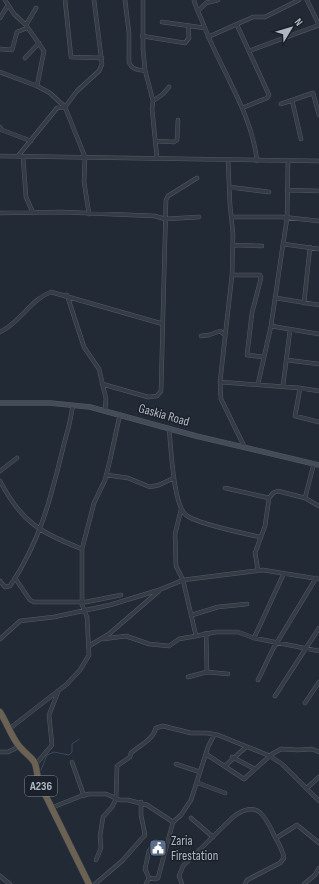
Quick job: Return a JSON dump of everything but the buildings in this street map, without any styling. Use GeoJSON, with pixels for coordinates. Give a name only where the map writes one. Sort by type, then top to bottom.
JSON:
{"type":"FeatureCollection","features":[{"type":"Feature","properties":{"kind":"highway","name":"A236"},"geometry":{"type":"LineString","coordinates":[[0,712],[20,746],[33,758],[36,764],[38,780],[89,884]]}},
{"type":"Feature","properties":{"kind":"highway","name":"A236"},"geometry":{"type":"LineString","coordinates":[[80,864],[94,884]]}},
{"type":"Feature","properties":{"kind":"main road","name":"Gaskia Road"},"geometry":{"type":"LineString","coordinates":[[0,403],[73,405],[106,410],[245,448],[319,465]]}},
{"type":"Feature","properties":{"kind":"street"},"geometry":{"type":"LineString","coordinates":[[5,0],[17,17],[26,26],[44,52],[37,86]]}},
{"type":"Feature","properties":{"kind":"street"},"geometry":{"type":"LineString","coordinates":[[65,0],[71,57],[102,58]]}},
{"type":"Feature","properties":{"kind":"street"},"geometry":{"type":"LineString","coordinates":[[18,156],[57,108],[65,107],[77,91],[99,71],[102,64],[102,58],[94,0]]}},
{"type":"Feature","properties":{"kind":"street"},"geometry":{"type":"LineString","coordinates":[[125,0],[129,33],[129,62],[137,70],[145,70]]}},
{"type":"Feature","properties":{"kind":"street"},"geometry":{"type":"LineString","coordinates":[[143,0],[142,36],[145,70],[152,101],[157,158]]}},
{"type":"Feature","properties":{"kind":"street"},"geometry":{"type":"LineString","coordinates":[[194,0],[208,37],[242,108],[258,161]]}},
{"type":"Feature","properties":{"kind":"street"},"geometry":{"type":"LineString","coordinates":[[198,11],[206,3],[218,0]]}},
{"type":"Feature","properties":{"kind":"street"},"geometry":{"type":"LineString","coordinates":[[287,0],[288,6]]}},
{"type":"Feature","properties":{"kind":"street"},"geometry":{"type":"LineString","coordinates":[[208,37],[253,18],[265,17],[299,0]]}},
{"type":"Feature","properties":{"kind":"street"},"geometry":{"type":"LineString","coordinates":[[249,51],[319,25],[307,0]]}},
{"type":"Feature","properties":{"kind":"street"},"geometry":{"type":"LineString","coordinates":[[0,18],[8,5]]}},
{"type":"Feature","properties":{"kind":"street"},"geometry":{"type":"LineString","coordinates":[[0,49],[12,50],[17,32],[26,26],[36,8]]}},
{"type":"Feature","properties":{"kind":"street"},"geometry":{"type":"LineString","coordinates":[[162,22],[205,28]]}},
{"type":"Feature","properties":{"kind":"street"},"geometry":{"type":"LineString","coordinates":[[142,36],[185,43],[188,41],[188,25]]}},
{"type":"Feature","properties":{"kind":"street"},"geometry":{"type":"LineString","coordinates":[[237,25],[269,95],[267,98],[242,108]]}},
{"type":"Feature","properties":{"kind":"street"},"geometry":{"type":"LineString","coordinates":[[25,58],[38,43]]}},
{"type":"Feature","properties":{"kind":"street"},"geometry":{"type":"LineString","coordinates":[[0,72],[37,86],[50,93],[65,107],[85,157],[84,182],[89,214]]}},
{"type":"Feature","properties":{"kind":"street"},"geometry":{"type":"LineString","coordinates":[[152,101],[164,94],[169,87]]}},
{"type":"Feature","properties":{"kind":"street"},"geometry":{"type":"LineString","coordinates":[[281,104],[313,92],[319,115]]}},
{"type":"Feature","properties":{"kind":"street"},"geometry":{"type":"LineString","coordinates":[[292,100],[301,139]]}},
{"type":"Feature","properties":{"kind":"street"},"geometry":{"type":"LineString","coordinates":[[155,141],[174,142],[177,140],[178,120]]}},
{"type":"Feature","properties":{"kind":"street"},"geometry":{"type":"LineString","coordinates":[[0,127],[31,141]]}},
{"type":"Feature","properties":{"kind":"street"},"geometry":{"type":"LineString","coordinates":[[0,156],[319,161]]}},
{"type":"Feature","properties":{"kind":"street"},"geometry":{"type":"LineString","coordinates":[[23,157],[26,197],[33,213]]}},
{"type":"Feature","properties":{"kind":"street"},"geometry":{"type":"LineString","coordinates":[[228,160],[233,245],[232,275],[220,382],[221,399],[245,448]]}},
{"type":"Feature","properties":{"kind":"street"},"geometry":{"type":"LineString","coordinates":[[258,384],[276,298],[287,218],[288,161]]}},
{"type":"Feature","properties":{"kind":"street"},"geometry":{"type":"LineString","coordinates":[[102,384],[148,397],[158,395],[162,386],[166,200],[168,196],[197,178]]}},
{"type":"Feature","properties":{"kind":"street"},"geometry":{"type":"LineString","coordinates":[[229,187],[268,192]]}},
{"type":"Feature","properties":{"kind":"street"},"geometry":{"type":"LineString","coordinates":[[287,190],[319,191]]}},
{"type":"Feature","properties":{"kind":"street"},"geometry":{"type":"LineString","coordinates":[[0,213],[155,216],[165,219],[199,217]]}},
{"type":"Feature","properties":{"kind":"street"},"geometry":{"type":"LineString","coordinates":[[232,217],[287,218],[319,222]]}},
{"type":"Feature","properties":{"kind":"street"},"geometry":{"type":"LineString","coordinates":[[283,244],[319,249]]}},
{"type":"Feature","properties":{"kind":"street"},"geometry":{"type":"LineString","coordinates":[[233,245],[262,246]]}},
{"type":"Feature","properties":{"kind":"street"},"geometry":{"type":"LineString","coordinates":[[304,303],[310,247]]}},
{"type":"Feature","properties":{"kind":"street"},"geometry":{"type":"LineString","coordinates":[[232,275],[260,275],[261,278],[252,314],[246,355],[263,357]]}},
{"type":"Feature","properties":{"kind":"street"},"geometry":{"type":"LineString","coordinates":[[0,332],[8,328],[51,292],[67,295],[163,324]]}},
{"type":"Feature","properties":{"kind":"street"},"geometry":{"type":"LineString","coordinates":[[67,295],[84,347],[99,369],[106,399],[106,410]]}},
{"type":"Feature","properties":{"kind":"street"},"geometry":{"type":"LineString","coordinates":[[276,298],[319,305]]}},
{"type":"Feature","properties":{"kind":"street"},"geometry":{"type":"LineString","coordinates":[[271,326],[319,334]]}},
{"type":"Feature","properties":{"kind":"street"},"geometry":{"type":"LineString","coordinates":[[283,386],[290,330]]}},
{"type":"Feature","properties":{"kind":"street"},"geometry":{"type":"LineString","coordinates":[[201,336],[210,336],[220,331],[225,335]]}},
{"type":"Feature","properties":{"kind":"street"},"geometry":{"type":"LineString","coordinates":[[287,360],[319,364]]}},
{"type":"Feature","properties":{"kind":"street"},"geometry":{"type":"LineString","coordinates":[[220,382],[283,386],[319,391]]}},
{"type":"Feature","properties":{"kind":"street"},"geometry":{"type":"LineString","coordinates":[[300,388],[295,416],[319,422]]}},
{"type":"Feature","properties":{"kind":"street"},"geometry":{"type":"LineString","coordinates":[[0,581],[5,587],[8,588],[15,578],[40,530],[52,496],[70,426],[73,405]]}},
{"type":"Feature","properties":{"kind":"street"},"geometry":{"type":"LineString","coordinates":[[10,729],[59,691],[80,670],[89,655],[88,616],[83,609],[82,602],[82,549],[94,503],[106,475],[120,414]]}},
{"type":"Feature","properties":{"kind":"street"},"geometry":{"type":"LineString","coordinates":[[169,428],[174,478],[181,510],[175,534],[175,556],[177,569],[183,580],[196,636]]}},
{"type":"Feature","properties":{"kind":"street"},"geometry":{"type":"LineString","coordinates":[[0,471],[17,458]]}},
{"type":"Feature","properties":{"kind":"street"},"geometry":{"type":"LineString","coordinates":[[305,498],[314,463]]}},
{"type":"Feature","properties":{"kind":"street"},"geometry":{"type":"LineString","coordinates":[[106,475],[128,478],[150,487],[174,478]]}},
{"type":"Feature","properties":{"kind":"street"},"geometry":{"type":"LineString","coordinates":[[0,481],[15,506],[29,522],[40,530],[82,549]]}},
{"type":"Feature","properties":{"kind":"street"},"geometry":{"type":"LineString","coordinates":[[225,488],[269,498]]}},
{"type":"Feature","properties":{"kind":"street"},"geometry":{"type":"LineString","coordinates":[[258,570],[255,553],[265,526],[269,498],[273,493],[278,491],[305,498],[319,506]]}},
{"type":"Feature","properties":{"kind":"street"},"geometry":{"type":"LineString","coordinates":[[181,510],[188,517],[260,538]]}},
{"type":"Feature","properties":{"kind":"street"},"geometry":{"type":"LineString","coordinates":[[0,639],[20,621],[54,617],[83,609],[110,605],[159,590],[183,580],[258,570],[318,578],[278,642],[258,680]]}},
{"type":"Feature","properties":{"kind":"street"},"geometry":{"type":"LineString","coordinates":[[254,638],[284,573]]}},
{"type":"Feature","properties":{"kind":"street"},"geometry":{"type":"LineString","coordinates":[[15,578],[32,602],[82,602],[120,595]]}},
{"type":"Feature","properties":{"kind":"street"},"geometry":{"type":"LineString","coordinates":[[89,646],[103,639],[159,590]]}},
{"type":"Feature","properties":{"kind":"street"},"geometry":{"type":"LineString","coordinates":[[192,615],[218,607],[247,604]]}},
{"type":"Feature","properties":{"kind":"street"},"geometry":{"type":"LineString","coordinates":[[275,696],[305,647],[319,628]]}},
{"type":"Feature","properties":{"kind":"street"},"geometry":{"type":"LineString","coordinates":[[103,639],[126,636],[149,644],[169,646],[179,639],[229,631],[238,632],[254,638],[319,651]]}},
{"type":"Feature","properties":{"kind":"street"},"geometry":{"type":"LineString","coordinates":[[206,634],[206,672]]}},
{"type":"Feature","properties":{"kind":"street"},"geometry":{"type":"LineString","coordinates":[[188,677],[206,672],[228,674]]}},
{"type":"Feature","properties":{"kind":"street"},"geometry":{"type":"LineString","coordinates":[[305,703],[319,682]]}},
{"type":"Feature","properties":{"kind":"street"},"geometry":{"type":"LineString","coordinates":[[36,764],[52,745],[49,715],[59,691]]}},
{"type":"Feature","properties":{"kind":"street"},"geometry":{"type":"LineString","coordinates":[[96,860],[102,848],[100,836],[104,816],[112,807],[116,799],[117,766],[130,757],[131,753],[149,740],[154,734],[156,728],[163,726],[191,733],[207,733],[270,756],[279,762],[319,801]]}},
{"type":"Feature","properties":{"kind":"street"},"geometry":{"type":"LineString","coordinates":[[149,878],[158,878],[173,822],[186,809],[198,783],[206,754],[214,735]]}},
{"type":"Feature","properties":{"kind":"street"},"geometry":{"type":"LineString","coordinates":[[0,752],[8,752],[20,746]]}},
{"type":"Feature","properties":{"kind":"street"},"geometry":{"type":"LineString","coordinates":[[225,766],[232,757],[246,747]]}},
{"type":"Feature","properties":{"kind":"street"},"geometry":{"type":"LineString","coordinates":[[206,754],[244,779],[270,756],[281,749],[312,749],[319,752]]}},
{"type":"Feature","properties":{"kind":"street"},"geometry":{"type":"LineString","coordinates":[[232,757],[255,769]]}},
{"type":"Feature","properties":{"kind":"street"},"geometry":{"type":"LineString","coordinates":[[72,762],[84,796]]}},
{"type":"Feature","properties":{"kind":"street"},"geometry":{"type":"LineString","coordinates":[[176,764],[200,772]]}},
{"type":"Feature","properties":{"kind":"street"},"geometry":{"type":"LineString","coordinates":[[307,788],[319,777]]}},
{"type":"Feature","properties":{"kind":"street"},"geometry":{"type":"LineString","coordinates":[[198,783],[225,793]]}},
{"type":"Feature","properties":{"kind":"street"},"geometry":{"type":"LineString","coordinates":[[51,808],[84,796],[106,794],[116,799],[141,802],[173,822]]}},
{"type":"Feature","properties":{"kind":"street"},"geometry":{"type":"LineString","coordinates":[[94,884],[122,862],[145,835],[141,815],[141,802]]}},
{"type":"Feature","properties":{"kind":"street"},"geometry":{"type":"LineString","coordinates":[[182,884],[179,876],[181,868],[237,814],[253,809],[264,814],[284,856],[283,860],[247,880],[245,884]]}},
{"type":"Feature","properties":{"kind":"street"},"geometry":{"type":"LineString","coordinates":[[191,818],[213,837]]}},
{"type":"Feature","properties":{"kind":"street"},"geometry":{"type":"LineString","coordinates":[[276,838],[297,825],[319,843]]}},
{"type":"Feature","properties":{"kind":"street"},"geometry":{"type":"LineString","coordinates":[[149,878],[145,870],[148,851],[156,841]]}},
{"type":"Feature","properties":{"kind":"street"},"geometry":{"type":"LineString","coordinates":[[304,884],[315,875],[319,868]]}},
{"type":"Feature","properties":{"kind":"street"},"geometry":{"type":"LineString","coordinates":[[0,876],[10,884]]}},
{"type":"Feature","properties":{"kind":"street"},"geometry":{"type":"LineString","coordinates":[[146,884],[149,878]]}},
{"type":"Feature","properties":{"kind":"waterway"},"geometry":{"type":"LineString","coordinates":[[41,770],[47,755],[54,752],[69,755],[72,752],[72,744],[79,739]]}},
{"type":"Feature","properties":{"kind":"place","name":"Zaria Firestation"},"geometry":{"type":"Point","coordinates":[158,848]}}]}
